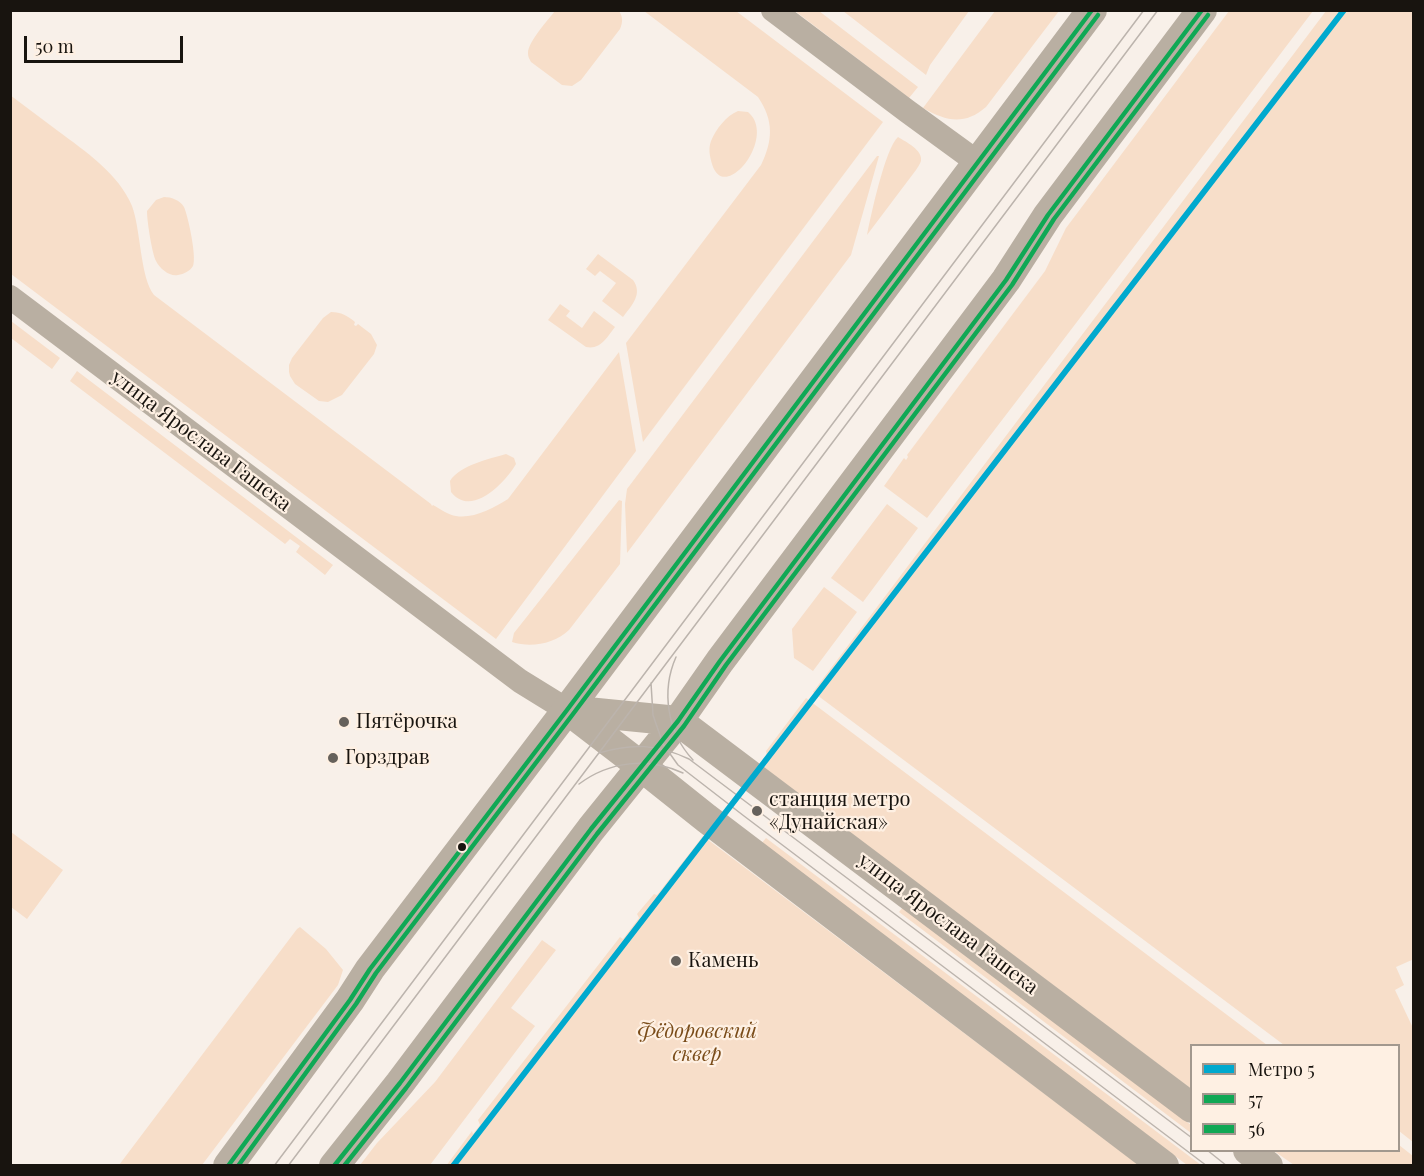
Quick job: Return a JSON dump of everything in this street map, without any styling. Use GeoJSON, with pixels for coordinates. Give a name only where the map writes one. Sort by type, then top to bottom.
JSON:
{"type":"FeatureCollection","features":[{"type":"Feature","properties":{"kind":"street"},"geometry":{"type":"LineString","coordinates":[[773,10],[977,162]]}},
{"type":"Feature","properties":{"kind":"street"},"geometry":{"type":"LineString","coordinates":[[228,1166],[350,1000],[370,969],[1092,10]]}},
{"type":"Feature","properties":{"kind":"street"},"geometry":{"type":"LineString","coordinates":[[334,1166],[400,1083],[591,829],[678,721],[727,652],[1006,280],[1048,215],[1202,10]]}},
{"type":"Feature","properties":{"kind":"street","name":"улица Ярослава Гашека"},"geometry":{"type":"LineString","coordinates":[[10,297],[520,681],[567,710],[1164,1166]]}},
{"type":"Feature","properties":{"kind":"street","name":"улица Ярослава Гашека"},"geometry":{"type":"LineString","coordinates":[[567,710],[678,721],[1190,1107]]}},
{"type":"Feature","properties":{"kind":"street"},"geometry":{"type":"LineString","coordinates":[[1250,1152],[1268,1166]]}},
{"type":"Feature","properties":{"kind":"green space"},"geometry":{"type":"Polygon","coordinates":[[[555,11],[619,11],[622,17],[620,29],[581,80],[572,86],[562,85],[531,62],[528,56],[529,48],[535,37],[555,11]]]}},
{"type":"Feature","properties":{"kind":"green space"},"geometry":{"type":"Polygon","coordinates":[[[644,11],[736,11],[883,122],[643,442],[626,343],[761,165],[770,139],[767,114],[758,97],[644,11]]]}},
{"type":"Feature","properties":{"kind":"green space"},"geometry":{"type":"Polygon","coordinates":[[[795,11],[819,11],[918,87],[909,98],[795,11]]]}},
{"type":"Feature","properties":{"kind":"green space"},"geometry":{"type":"Polygon","coordinates":[[[843,11],[969,11],[930,65],[926,75],[843,11]]]}},
{"type":"Feature","properties":{"kind":"green space"},"geometry":{"type":"Polygon","coordinates":[[[995,11],[1059,11],[986,107],[978,113],[970,117],[955,119],[939,116],[923,108],[995,11]]]}},
{"type":"Feature","properties":{"kind":"green space"},"geometry":{"type":"Polygon","coordinates":[[[1229,11],[1313,11],[927,518],[884,486],[904,458],[906,460],[907,455],[1045,271],[1066,228],[1229,11]]]}},
{"type":"Feature","properties":{"kind":"green space"},"geometry":{"type":"Polygon","coordinates":[[[1326,11],[1413,11],[1414,959],[1396,967],[1404,985],[1395,990],[1413,1028],[1413,1142],[1400,1132],[1400,1044],[1283,1044],[813,692],[1326,11]]]}},
{"type":"Feature","properties":{"kind":"green space"},"geometry":{"type":"Polygon","coordinates":[[[10,95],[90,155],[119,184],[132,206],[143,265],[149,287],[154,295],[432,506],[450,514],[469,516],[490,509],[508,499],[619,352],[636,451],[496,639],[11,274],[10,95]]]}},
{"type":"Feature","properties":{"kind":"green space"},"geometry":{"type":"Polygon","coordinates":[[[738,111],[748,112],[756,123],[757,136],[753,150],[746,163],[737,172],[727,177],[718,175],[712,164],[710,144],[722,123],[738,111]]]}},
{"type":"Feature","properties":{"kind":"green space"},"geometry":{"type":"Polygon","coordinates":[[[898,137],[917,150],[921,161],[867,235],[888,155],[898,137]]]}},
{"type":"Feature","properties":{"kind":"green space"},"geometry":{"type":"Polygon","coordinates":[[[879,156],[851,255],[627,553],[625,504],[627,489],[879,156]]]}},
{"type":"Feature","properties":{"kind":"green space"},"geometry":{"type":"Polygon","coordinates":[[[164,197],[175,199],[184,207],[192,236],[193,266],[187,272],[178,275],[169,274],[158,264],[154,257],[150,237],[147,211],[156,200],[164,197]]]}},
{"type":"Feature","properties":{"kind":"green space"},"geometry":{"type":"Polygon","coordinates":[[[598,254],[633,280],[636,285],[637,295],[623,317],[602,301],[616,283],[600,271],[595,276],[586,269],[598,254]]]}},
{"type":"Feature","properties":{"kind":"green space"},"geometry":{"type":"Polygon","coordinates":[[[560,304],[570,311],[566,316],[582,328],[594,311],[615,327],[600,345],[586,347],[548,320],[560,304]]]}},
{"type":"Feature","properties":{"kind":"green space"},"geometry":{"type":"Polygon","coordinates":[[[331,312],[350,318],[355,322],[354,325],[358,324],[371,334],[377,345],[374,354],[342,395],[328,402],[319,401],[295,384],[290,376],[289,365],[323,318],[331,312]]]}},
{"type":"Feature","properties":{"kind":"green space"},"geometry":{"type":"Polygon","coordinates":[[[11,321],[60,358],[52,369],[11,338],[11,321]]]}},
{"type":"Feature","properties":{"kind":"green space"},"geometry":{"type":"Polygon","coordinates":[[[77,371],[333,565],[325,575],[296,552],[300,546],[290,539],[285,544],[70,381],[77,371]]]}},
{"type":"Feature","properties":{"kind":"green space"},"geometry":{"type":"Polygon","coordinates":[[[506,454],[514,458],[516,464],[504,480],[487,495],[468,501],[459,499],[451,492],[450,481],[455,475],[475,463],[506,454]]]}},
{"type":"Feature","properties":{"kind":"green space"},"geometry":{"type":"Polygon","coordinates":[[[619,500],[622,501],[620,564],[563,635],[542,644],[527,645],[512,642],[514,633],[619,500]]]}},
{"type":"Feature","properties":{"kind":"green space"},"geometry":{"type":"Polygon","coordinates":[[[887,504],[918,528],[863,602],[831,578],[887,504]]]}},
{"type":"Feature","properties":{"kind":"green space"},"geometry":{"type":"Polygon","coordinates":[[[824,587],[857,612],[813,671],[794,658],[792,629],[824,587]]]}},
{"type":"Feature","properties":{"kind":"green space"},"geometry":{"type":"Polygon","coordinates":[[[806,698],[1266,1044],[1190,1044],[1190,1088],[764,768],[768,762],[766,751],[806,698]]]}},
{"type":"Feature","properties":{"kind":"green space"},"geometry":{"type":"Polygon","coordinates":[[[11,832],[63,870],[27,919],[11,907],[11,832]]]}},
{"type":"Feature","properties":{"kind":"green space","name":"Фёдоровский сквер"},"geometry":{"type":"Polygon","coordinates":[[[703,836],[1139,1165],[446,1166],[472,1131],[473,1134],[480,1125],[478,1120],[620,937],[623,939],[639,918],[637,914],[654,894],[657,895],[703,836]]]}},
{"type":"Feature","properties":{"kind":"green space"},"geometry":{"type":"Polygon","coordinates":[[[766,838],[1201,1165],[1187,1165],[760,845],[766,838]]]}},
{"type":"Feature","properties":{"kind":"green space"},"geometry":{"type":"Polygon","coordinates":[[[903,907],[1190,1124],[1190,1132],[899,912],[903,907]]]}},
{"type":"Feature","properties":{"kind":"green space"},"geometry":{"type":"Polygon","coordinates":[[[300,927],[326,949],[343,970],[338,985],[202,1165],[119,1165],[297,929],[300,927]]]}},
{"type":"Feature","properties":{"kind":"green space"},"geometry":{"type":"Polygon","coordinates":[[[542,940],[556,950],[511,1008],[535,1026],[430,1165],[360,1165],[377,1143],[435,1082],[542,940]]]}},
{"type":"Feature","properties":{"kind":"green space"},"geometry":{"type":"Polygon","coordinates":[[[1400,1146],[1413,1156],[1413,1165],[1294,1165],[1275,1152],[1400,1152],[1400,1146]]]}},
{"type":"Feature","properties":{"kind":"tram line"},"geometry":{"type":"LineString","coordinates":[[274,1166],[1144,10]]}},
{"type":"Feature","properties":{"kind":"tram line"},"geometry":{"type":"LineString","coordinates":[[288,1166],[1158,10]]}},
{"type":"Feature","properties":{"kind":"tram line"},"geometry":{"type":"LineString","coordinates":[[676,657],[669,684],[669,711],[677,737],[693,760]]}},
{"type":"Feature","properties":{"kind":"tram line"},"geometry":{"type":"LineString","coordinates":[[651,683],[653,715],[663,744],[678,765],[1207,1166]]}},
{"type":"Feature","properties":{"kind":"tram line"},"geometry":{"type":"LineString","coordinates":[[599,753],[622,748],[644,747],[666,750],[689,759],[1190,1136]]}},
{"type":"Feature","properties":{"kind":"tram line"},"geometry":{"type":"LineString","coordinates":[[579,784],[603,770],[630,764],[656,765],[683,773]]}},
{"type":"Feature","properties":{"kind":"tram line"},"geometry":{"type":"LineString","coordinates":[[1210,1152],[1227,1166]]}},
{"type":"Feature","properties":{"kind":"metro line","name":"5"},"geometry":{"type":"LineString","coordinates":[[453,1166],[1344,10]]}},
{"type":"Feature","properties":{"kind":"transit line","name":"57"},"geometry":{"type":"LineString","coordinates":[[228,1166],[350,1000],[370,969],[1092,10]]}},
{"type":"Feature","properties":{"kind":"transit line","name":"57"},"geometry":{"type":"LineString","coordinates":[[334,1166],[400,1083],[591,829],[678,721],[720,661],[1006,280],[1048,215],[1202,10]]}},
{"type":"Feature","properties":{"kind":"transit line","name":"56"},"geometry":{"type":"LineString","coordinates":[[238,1166],[376,973],[1098,15]]}},
{"type":"Feature","properties":{"kind":"transit line","name":"56"},"geometry":{"type":"LineString","coordinates":[[344,1166],[406,1088],[597,834],[684,726],[726,665],[1012,285],[1054,219],[1208,15]]}},
{"type":"Feature","properties":{"kind":"place","name":"Пятёрочка"},"geometry":{"type":"Point","coordinates":[344,722]}},
{"type":"Feature","properties":{"kind":"place","name":"Горздрав"},"geometry":{"type":"Point","coordinates":[333,758]}},
{"type":"Feature","properties":{"kind":"place","name":"станция метро «Дунайская»"},"geometry":{"type":"Point","coordinates":[757,811]}},
{"type":"Feature","properties":{"kind":"place","name":"Камень"},"geometry":{"type":"Point","coordinates":[676,961]}}]}
